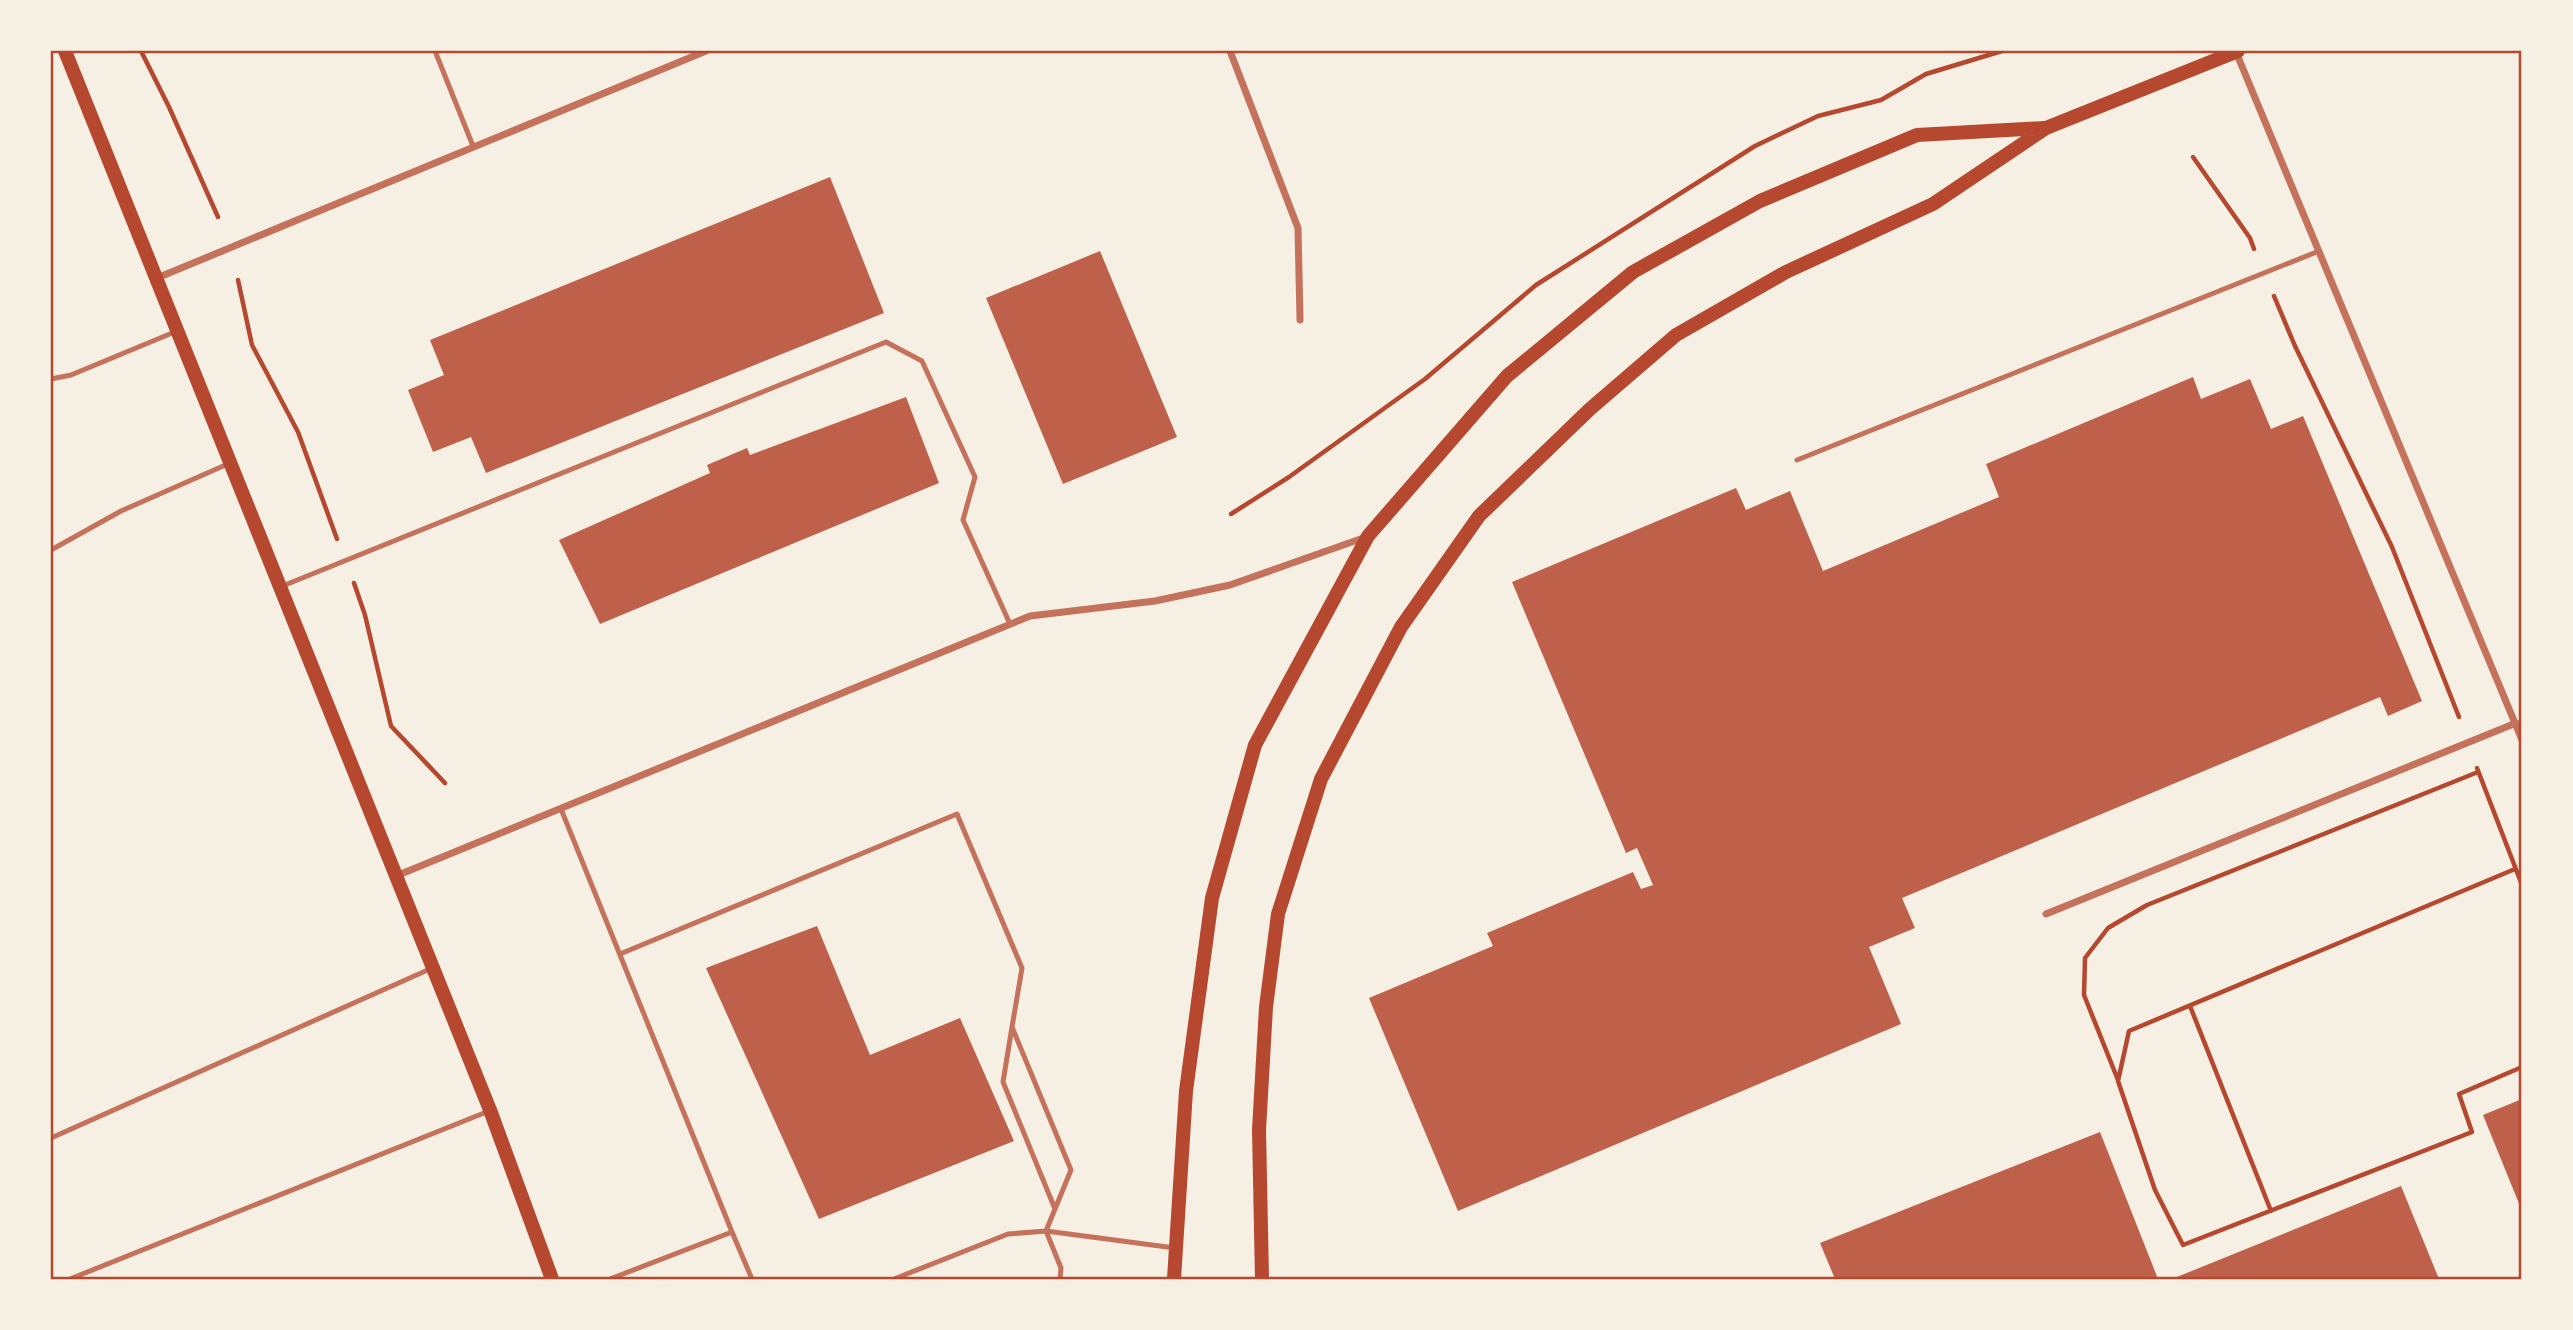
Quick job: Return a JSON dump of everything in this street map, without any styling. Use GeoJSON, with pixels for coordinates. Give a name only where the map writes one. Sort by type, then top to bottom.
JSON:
{"type":"FeatureCollection","features":[{"type":"Feature","properties":{"kind":"main road"},"geometry":{"type":"LineString","coordinates":[[65,51],[490,1110],[552,1279]]}},
{"type":"Feature","properties":{"kind":"main road"},"geometry":{"type":"LineString","coordinates":[[1262,1279],[1259,1130],[1266,1007],[1278,914],[1321,779],[1401,627],[1479,516],[1590,409],[1676,335],[1786,272],[1933,204],[2046,128],[2237,51]]}},
{"type":"Feature","properties":{"kind":"main road"},"geometry":{"type":"LineString","coordinates":[[1174,1279],[1186,1091],[1212,898],[1255,745],[1368,536],[1507,376],[1633,272],[1760,201],[1917,135],[2046,128]]}},
{"type":"Feature","properties":{"kind":"street"},"geometry":{"type":"LineString","coordinates":[[156,278],[706,51]]}},
{"type":"Feature","properties":{"kind":"street"},"geometry":{"type":"LineString","coordinates":[[1230,51],[1298,228],[1300,320]]}},
{"type":"Feature","properties":{"kind":"street"},"geometry":{"type":"LineString","coordinates":[[2237,51],[2522,740]]}},
{"type":"Feature","properties":{"kind":"street"},"geometry":{"type":"LineString","coordinates":[[396,876],[1030,616],[1155,601],[1230,585],[1368,536]]}},
{"type":"Feature","properties":{"kind":"street"},"geometry":{"type":"LineString","coordinates":[[2046,914],[2516,723]]}},
{"type":"Feature","properties":{"kind":"lane"},"geometry":{"type":"LineString","coordinates":[[435,51],[473,146]]}},
{"type":"Feature","properties":{"kind":"lane"},"geometry":{"type":"LineString","coordinates":[[1797,460],[2319,251]]}},
{"type":"Feature","properties":{"kind":"lane"},"geometry":{"type":"LineString","coordinates":[[51,379],[71,375],[177,331]]}},
{"type":"Feature","properties":{"kind":"lane"},"geometry":{"type":"LineString","coordinates":[[280,587],[886,342],[922,362],[975,477],[963,520],[1010,624]]}},
{"type":"Feature","properties":{"kind":"lane"},"geometry":{"type":"LineString","coordinates":[[51,550],[121,510],[230,463]]}},
{"type":"Feature","properties":{"kind":"lane"},"geometry":{"type":"LineString","coordinates":[[561,809],[752,1279]]}},
{"type":"Feature","properties":{"kind":"lane"},"geometry":{"type":"LineString","coordinates":[[620,954],[957,814],[1022,968],[1003,1082],[1055,1209]]}},
{"type":"Feature","properties":{"kind":"lane"},"geometry":{"type":"LineString","coordinates":[[51,1138],[433,967]]}},
{"type":"Feature","properties":{"kind":"lane"},"geometry":{"type":"LineString","coordinates":[[1012,1027],[1071,1170],[1046,1231],[1061,1268],[1060,1279]]}},
{"type":"Feature","properties":{"kind":"lane"},"geometry":{"type":"LineString","coordinates":[[70,1279],[490,1110]]}},
{"type":"Feature","properties":{"kind":"lane"},"geometry":{"type":"LineString","coordinates":[[894,1279],[1008,1234],[1046,1231],[1177,1248]]}},
{"type":"Feature","properties":{"kind":"lane"},"geometry":{"type":"LineString","coordinates":[[610,1279],[732,1232]]}},
{"type":"Feature","properties":{"kind":"path"},"geometry":{"type":"LineString","coordinates":[[141,51],[218,217]]}},
{"type":"Feature","properties":{"kind":"path"},"geometry":{"type":"LineString","coordinates":[[2193,157],[2250,238],[2295,346],[2392,547],[2522,885]]}},
{"type":"Feature","properties":{"kind":"path"},"geometry":{"type":"LineString","coordinates":[[2479,771],[2147,905],[2108,928],[2085,958],[2084,995],[2118,1081],[2155,1191],[2183,1245],[2472,1132],[2459,1094],[2522,1068]]}},
{"type":"Feature","properties":{"kind":"path"},"geometry":{"type":"LineString","coordinates":[[2118,1081],[2129,1031],[2515,869]]}},
{"type":"Feature","properties":{"kind":"path"},"geometry":{"type":"LineString","coordinates":[[2190,1006],[2271,1211]]}},
{"type":"Feature","properties":{"kind":"building"},"geometry":{"type":"Polygon","coordinates":[[[830,177],[884,313],[486,473],[471,437],[433,452],[408,390],[444,375],[430,340],[830,177]]]}},
{"type":"Feature","properties":{"kind":"building"},"geometry":{"type":"Polygon","coordinates":[[[1100,251],[1177,437],[1063,484],[986,298],[1100,251]]]}},
{"type":"Feature","properties":{"kind":"building"},"geometry":{"type":"Polygon","coordinates":[[[2193,377],[2201,399],[2250,379],[2271,429],[2303,416],[2422,701],[2388,716],[2380,697],[1902,898],[1915,928],[1869,947],[1901,1024],[1458,1211],[1369,998],[1493,946],[1487,933],[1633,872],[1641,889],[1653,885],[1637,848],[1626,853],[1512,582],[1736,488],[1746,510],[1790,491],[1823,571],[1999,497],[1986,464],[2193,377]]]}},
{"type":"Feature","properties":{"kind":"building"},"geometry":{"type":"Polygon","coordinates":[[[906,397],[939,483],[600,624],[559,540],[710,473],[707,465],[747,448],[750,455],[906,397]]]}},
{"type":"Feature","properties":{"kind":"building"},"geometry":{"type":"Polygon","coordinates":[[[817,926],[870,1055],[960,1018],[1014,1141],[819,1219],[706,968],[817,926]]]}},
{"type":"Feature","properties":{"kind":"building"},"geometry":{"type":"Polygon","coordinates":[[[2522,1099],[2522,1211],[2483,1115],[2522,1099]]]}},
{"type":"Feature","properties":{"kind":"building"},"geometry":{"type":"Polygon","coordinates":[[[2100,1132],[2158,1279],[1835,1279],[1820,1243],[2100,1132]]]}},
{"type":"Feature","properties":{"kind":"building"},"geometry":{"type":"Polygon","coordinates":[[[2401,1186],[2439,1279],[2172,1279],[2401,1186]]]}}]}
